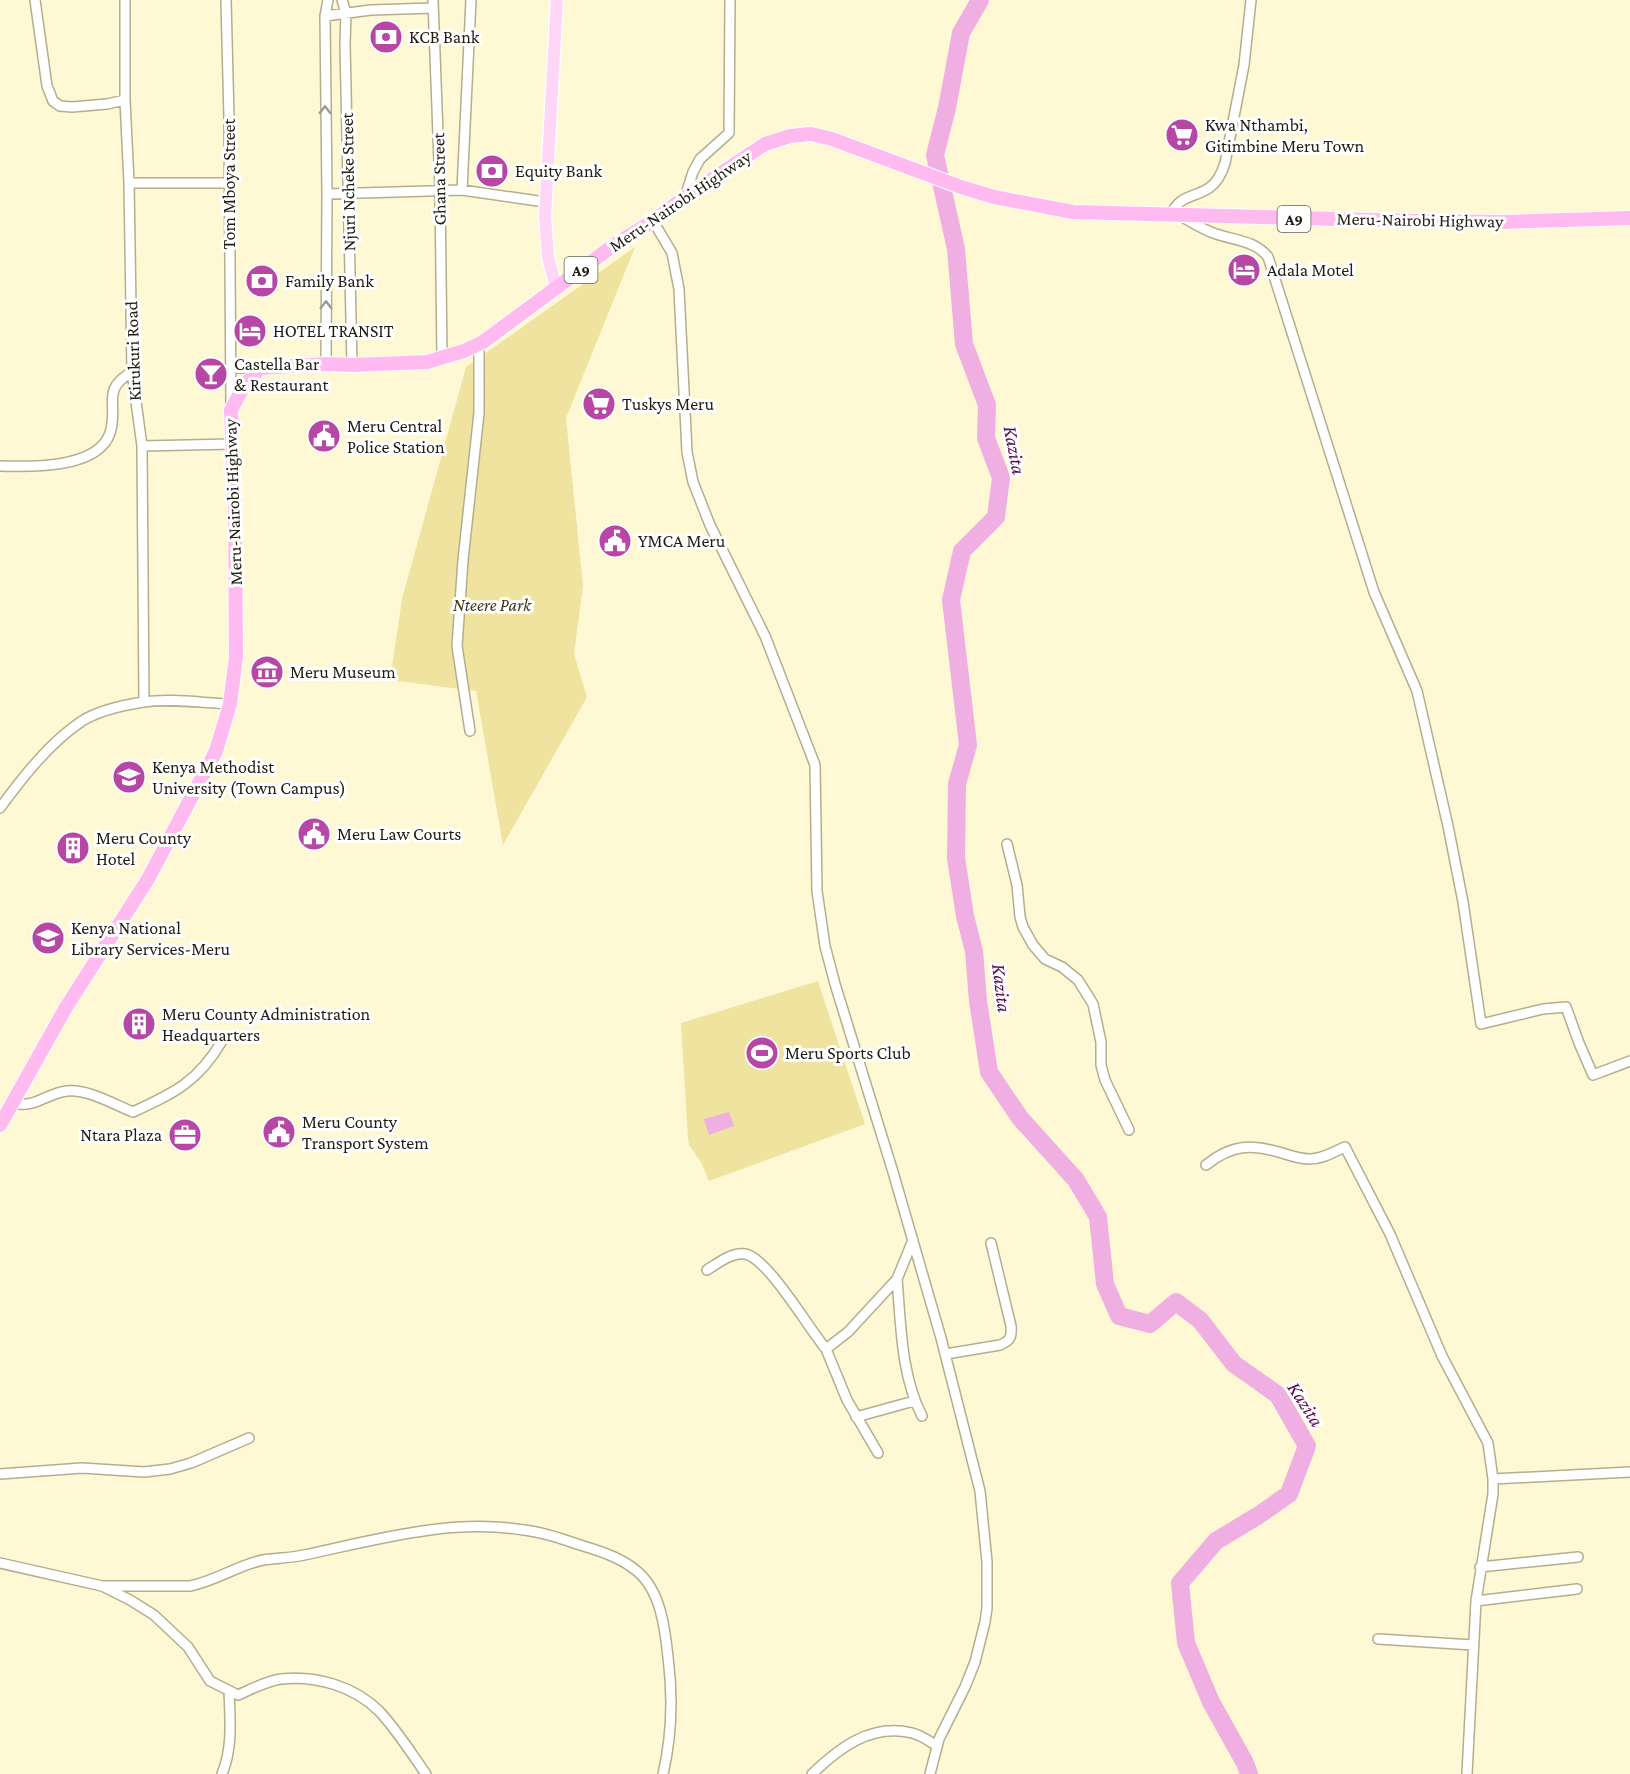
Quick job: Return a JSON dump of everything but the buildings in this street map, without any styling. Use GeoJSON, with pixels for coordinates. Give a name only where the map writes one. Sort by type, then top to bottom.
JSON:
{"type":"FeatureCollection","features":[{"type":"Feature","properties":{"kind":"highway","name":"Meru-Nairobi Highway"},"geometry":{"type":"LineString","coordinates":[[0,1125],[65,1010],[148,879],[216,751],[230,704],[236,657],[235,507],[231,410],[244,386],[260,368],[427,362],[479,343],[614,245],[653,221],[685,197],[765,144],[790,136],[811,134],[832,139],[961,187],[1033,206],[1073,212],[1491,222],[1629,220]]}},
{"type":"Feature","properties":{"kind":"main road"},"geometry":{"type":"LineString","coordinates":[[556,288],[548,256],[545,202],[557,0]]}},
{"type":"Feature","properties":{"kind":"street"},"geometry":{"type":"LineString","coordinates":[[35,0],[47,86],[53,101],[60,106],[72,107],[125,100]]}},
{"type":"Feature","properties":{"kind":"street","name":"Kirukuri Road"},"geometry":{"type":"LineString","coordinates":[[125,0],[125,100],[129,183],[132,372],[142,446],[144,702]]}},
{"type":"Feature","properties":{"kind":"street","name":"Tom Mboya Street"},"geometry":{"type":"LineString","coordinates":[[226,0],[231,410]]}},
{"type":"Feature","properties":{"kind":"street","name":"Njuri Ncheke Street"},"geometry":{"type":"LineString","coordinates":[[326,364],[325,16],[328,0]]}},
{"type":"Feature","properties":{"kind":"street","name":"Njuri Ncheke Street"},"geometry":{"type":"LineString","coordinates":[[342,0],[346,13],[346,119],[352,365]]}},
{"type":"Feature","properties":{"kind":"street"},"geometry":{"type":"LineString","coordinates":[[462,189],[471,0]]}},
{"type":"Feature","properties":{"kind":"street"},"geometry":{"type":"LineString","coordinates":[[685,197],[700,159],[729,133],[730,0]]}},
{"type":"Feature","properties":{"kind":"street"},"geometry":{"type":"LineString","coordinates":[[1251,0],[1244,65],[1220,178],[1210,188],[1180,201],[1176,216],[1216,234],[1254,246],[1264,251],[1268,257],[1374,592],[1417,692],[1457,870],[1481,1024],[1543,1009],[1566,1007],[1593,1075],[1630,1061]]}},
{"type":"Feature","properties":{"kind":"street"},"geometry":{"type":"LineString","coordinates":[[325,16],[433,4]]}},
{"type":"Feature","properties":{"kind":"street","name":"Ghana Street"},"geometry":{"type":"LineString","coordinates":[[433,4],[440,189],[442,358]]}},
{"type":"Feature","properties":{"kind":"street"},"geometry":{"type":"LineString","coordinates":[[129,183],[228,183]]}},
{"type":"Feature","properties":{"kind":"street"},"geometry":{"type":"LineString","coordinates":[[327,194],[462,189],[545,202]]}},
{"type":"Feature","properties":{"kind":"street"},"geometry":{"type":"LineString","coordinates":[[653,221],[672,253],[679,290],[687,452],[693,482],[710,525],[765,636],[815,765],[817,891],[825,946],[913,1240],[980,1491],[987,1562],[987,1608],[975,1662],[937,1746],[930,1774]]}},
{"type":"Feature","properties":{"kind":"street"},"geometry":{"type":"LineString","coordinates":[[470,731],[457,646],[463,560],[479,414],[479,343]]}},
{"type":"Feature","properties":{"kind":"street"},"geometry":{"type":"LineString","coordinates":[[230,368],[260,368]]}},
{"type":"Feature","properties":{"kind":"street"},"geometry":{"type":"LineString","coordinates":[[0,466],[36,467],[79,459],[103,446],[110,433],[114,385],[132,372]]}},
{"type":"Feature","properties":{"kind":"street"},"geometry":{"type":"LineString","coordinates":[[142,446],[232,444]]}},
{"type":"Feature","properties":{"kind":"street"},"geometry":{"type":"LineString","coordinates":[[0,808],[25,774],[83,720],[144,702],[230,704]]}},
{"type":"Feature","properties":{"kind":"street"},"geometry":{"type":"LineString","coordinates":[[1007,844],[1017,885],[1023,927],[1033,945],[1045,958],[1062,967],[1078,980],[1093,1004],[1101,1042],[1101,1065],[1105,1080],[1128,1130]]}},
{"type":"Feature","properties":{"kind":"street"},"geometry":{"type":"LineString","coordinates":[[14,1103],[30,1104],[65,1091],[79,1091],[133,1112],[172,1094],[194,1078],[211,1060],[222,1041]]}},
{"type":"Feature","properties":{"kind":"street"},"geometry":{"type":"LineString","coordinates":[[1206,1165],[1219,1156],[1242,1146],[1306,1159],[1329,1155],[1345,1147],[1390,1234],[1442,1356],[1488,1443],[1494,1479],[1476,1601],[1467,1774]]}},
{"type":"Feature","properties":{"kind":"street"},"geometry":{"type":"LineString","coordinates":[[826,1349],[848,1332],[897,1279],[913,1240]]}},
{"type":"Feature","properties":{"kind":"street"},"geometry":{"type":"LineString","coordinates":[[945,1354],[1000,1345],[1008,1342],[1012,1335],[991,1243]]}},
{"type":"Feature","properties":{"kind":"street"},"geometry":{"type":"LineString","coordinates":[[707,1270],[732,1256],[744,1253],[760,1261],[813,1335],[826,1349],[841,1388],[878,1453]]}},
{"type":"Feature","properties":{"kind":"street"},"geometry":{"type":"LineString","coordinates":[[897,1279],[907,1368],[914,1401],[922,1416]]}},
{"type":"Feature","properties":{"kind":"street"},"geometry":{"type":"LineString","coordinates":[[856,1417],[914,1401]]}},
{"type":"Feature","properties":{"kind":"street"},"geometry":{"type":"LineString","coordinates":[[0,1474],[82,1468],[144,1472],[170,1469],[191,1463],[249,1438]]}},
{"type":"Feature","properties":{"kind":"street"},"geometry":{"type":"LineString","coordinates":[[1494,1479],[1630,1472]]}},
{"type":"Feature","properties":{"kind":"street"},"geometry":{"type":"LineString","coordinates":[[0,1563],[102,1586],[190,1586],[202,1584],[264,1560],[303,1556],[418,1532],[480,1527],[525,1530],[604,1552],[640,1573],[653,1592],[661,1612],[666,1633],[672,1696],[669,1744],[663,1774]]}},
{"type":"Feature","properties":{"kind":"street"},"geometry":{"type":"LineString","coordinates":[[1480,1567],[1578,1557]]}},
{"type":"Feature","properties":{"kind":"street"},"geometry":{"type":"LineString","coordinates":[[102,1586],[154,1615],[188,1647],[210,1681],[238,1695],[280,1679],[317,1680],[338,1685],[360,1696],[378,1710],[426,1774]]}},
{"type":"Feature","properties":{"kind":"street"},"geometry":{"type":"LineString","coordinates":[[1476,1601],[1577,1589]]}},
{"type":"Feature","properties":{"kind":"street"},"geometry":{"type":"LineString","coordinates":[[1378,1639],[1473,1645]]}},
{"type":"Feature","properties":{"kind":"street"},"geometry":{"type":"LineString","coordinates":[[222,1774],[231,1724],[229,1691]]}},
{"type":"Feature","properties":{"kind":"street"},"geometry":{"type":"LineString","coordinates":[[812,1774],[840,1750],[864,1735],[883,1732],[913,1733],[937,1746]]}},
{"type":"Feature","properties":{"kind":"green space","name":"Nteere Park"},"geometry":{"type":"Polygon","coordinates":[[[635,247],[566,418],[583,586],[574,654],[587,697],[503,845],[476,691],[390,680],[402,599],[466,367],[635,247]]]}},
{"type":"Feature","properties":{"kind":"green space","name":"Meru Sports Club"},"geometry":{"type":"Polygon","coordinates":[[[818,981],[865,1124],[709,1181],[701,1162],[689,1145],[681,1023],[818,981]]]}},
{"type":"Feature","properties":{"kind":"shaded area"},"geometry":{"type":"Polygon","coordinates":[[[729,1112],[734,1126],[709,1135],[704,1119],[729,1112]]]}},
{"type":"Feature","properties":{"kind":"waterway","name":"Kazita"},"geometry":{"type":"LineString","coordinates":[[980,0],[961,33],[947,108],[935,155],[956,249],[964,344],[987,405],[986,438],[1001,478],[996,517],[962,551],[951,600],[968,745],[957,784],[956,858],[965,916],[974,951],[978,1001],[989,1072],[1020,1118],[1076,1180],[1098,1217],[1105,1284],[1119,1316],[1150,1324],[1176,1302],[1200,1320],[1234,1364],[1278,1395],[1307,1446],[1289,1494],[1216,1541],[1180,1583],[1186,1643],[1211,1702],[1249,1774]]}},
{"type":"Feature","properties":{"kind":"place","name":"KCB Bank"},"geometry":{"type":"Point","coordinates":[386,37]}},
{"type":"Feature","properties":{"kind":"place","name":"Kwa Nthambi, Gitimbine Meru Town"},"geometry":{"type":"Point","coordinates":[1182,135]}},
{"type":"Feature","properties":{"kind":"place","name":"Equity Bank"},"geometry":{"type":"Point","coordinates":[492,171]}},
{"type":"Feature","properties":{"kind":"place","name":"Adala Motel"},"geometry":{"type":"Point","coordinates":[1244,270]}},
{"type":"Feature","properties":{"kind":"place","name":"Family Bank"},"geometry":{"type":"Point","coordinates":[262,281]}},
{"type":"Feature","properties":{"kind":"place","name":"HOTEL TRANSIT"},"geometry":{"type":"Point","coordinates":[250,331]}},
{"type":"Feature","properties":{"kind":"place","name":"Castella Bar & Restaurant"},"geometry":{"type":"Point","coordinates":[211,374]}},
{"type":"Feature","properties":{"kind":"place","name":"Tuskys Meru"},"geometry":{"type":"Point","coordinates":[599,404]}},
{"type":"Feature","properties":{"kind":"place","name":"Meru Central Police Station"},"geometry":{"type":"Point","coordinates":[324,436]}},
{"type":"Feature","properties":{"kind":"place","name":"YMCA Meru"},"geometry":{"type":"Point","coordinates":[615,541]}},
{"type":"Feature","properties":{"kind":"place","name":"Meru Museum"},"geometry":{"type":"Point","coordinates":[267,672]}},
{"type":"Feature","properties":{"kind":"place","name":"Kenya Methodist University (Town Campus)"},"geometry":{"type":"Point","coordinates":[129,777]}},
{"type":"Feature","properties":{"kind":"place","name":"Meru Law Courts"},"geometry":{"type":"Point","coordinates":[314,834]}},
{"type":"Feature","properties":{"kind":"place","name":"Meru County Hotel"},"geometry":{"type":"Point","coordinates":[73,848]}},
{"type":"Feature","properties":{"kind":"place","name":"Kenya National Library Services-Meru"},"geometry":{"type":"Point","coordinates":[48,938]}},
{"type":"Feature","properties":{"kind":"place","name":"Meru County Administration Headquarters"},"geometry":{"type":"Point","coordinates":[139,1024]}},
{"type":"Feature","properties":{"kind":"place","name":"Meru Sports Club"},"geometry":{"type":"Point","coordinates":[762,1053]}},
{"type":"Feature","properties":{"kind":"place","name":"Meru County Transport System"},"geometry":{"type":"Point","coordinates":[279,1132]}},
{"type":"Feature","properties":{"kind":"place","name":"Ntara Plaza"},"geometry":{"type":"Point","coordinates":[185,1135]}}]}
